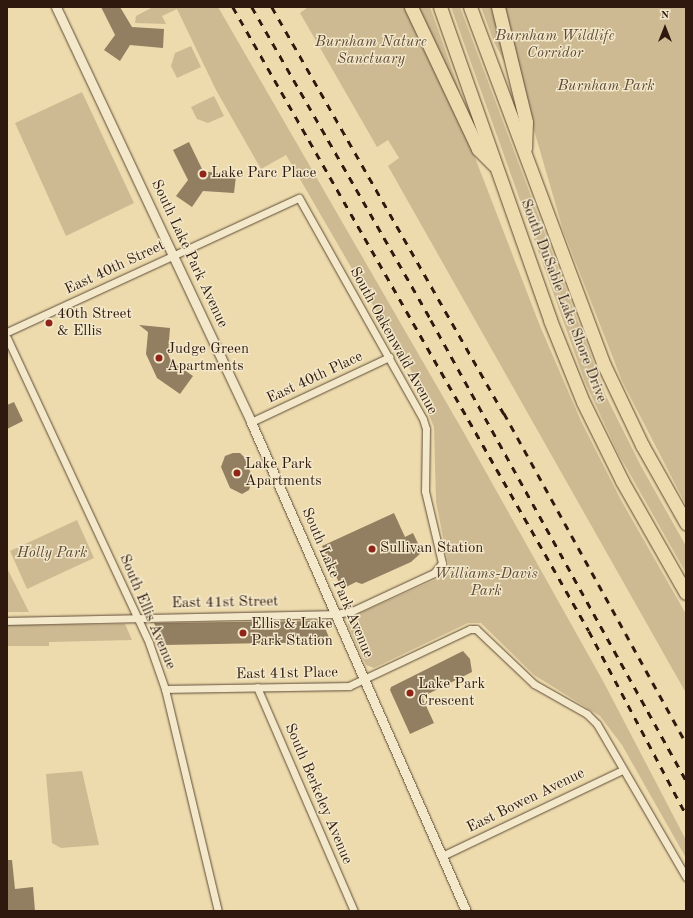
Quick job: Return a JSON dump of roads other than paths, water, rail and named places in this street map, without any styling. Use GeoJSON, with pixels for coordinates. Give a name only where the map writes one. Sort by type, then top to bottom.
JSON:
{"type":"FeatureCollection","features":[{"type":"Feature","properties":{"kind":"highway"},"geometry":{"type":"LineString","coordinates":[[411,7],[478,150],[497,169]]}},
{"type":"Feature","properties":{"kind":"highway","name":"South DuSable Lake Shore Drive"},"geometry":{"type":"LineString","coordinates":[[440,7],[550,320],[583,402],[622,481],[686,593]]}},
{"type":"Feature","properties":{"kind":"highway","name":"South DuSable Lake Shore Drive"},"geometry":{"type":"LineString","coordinates":[[470,7],[604,364],[642,445],[686,523]]}},
{"type":"Feature","properties":{"kind":"highway"},"geometry":{"type":"LineString","coordinates":[[498,7],[526,122],[525,156]]}},
{"type":"Feature","properties":{"kind":"street","name":"South Lake Park Avenue"},"geometry":{"type":"LineString","coordinates":[[56,7],[175,255],[251,422],[466,911]]}},
{"type":"Feature","properties":{"kind":"street","name":"East 40th Street"},"geometry":{"type":"LineString","coordinates":[[7,332],[299,198]]}},
{"type":"Feature","properties":{"kind":"street","name":"South Oakenwald Avenue"},"geometry":{"type":"LineString","coordinates":[[299,198],[389,357],[426,430],[425,491],[442,564],[434,573]]}},
{"type":"Feature","properties":{"kind":"street","name":"South Ellis Avenue"},"geometry":{"type":"LineString","coordinates":[[7,338],[136,617],[165,689],[218,911]]}},
{"type":"Feature","properties":{"kind":"street","name":"East 40th Place"},"geometry":{"type":"LineString","coordinates":[[251,422],[389,357]]}},
{"type":"Feature","properties":{"kind":"street","name":"East 41st Street"},"geometry":{"type":"LineString","coordinates":[[7,621],[136,617],[336,614],[352,611],[434,573]]}},
{"type":"Feature","properties":{"kind":"street","name":"East 41st Place"},"geometry":{"type":"LineString","coordinates":[[165,689],[350,686],[470,630],[482,634],[499,654],[534,684],[587,714],[606,735],[622,770]]}},
{"type":"Feature","properties":{"kind":"street","name":"South Berkeley Avenue"},"geometry":{"type":"LineString","coordinates":[[257,687],[354,911]]}},
{"type":"Feature","properties":{"kind":"street","name":"East Bowen Avenue"},"geometry":{"type":"LineString","coordinates":[[442,856],[622,770]]}},
{"type":"Feature","properties":{"kind":"street"},"geometry":{"type":"LineString","coordinates":[[622,770],[686,878]]}},
{"type":"Feature","properties":{"kind":"railway"},"geometry":{"type":"LineString","coordinates":[[233,7],[589,631],[686,814]]}},
{"type":"Feature","properties":{"kind":"railway"},"geometry":{"type":"LineString","coordinates":[[252,7],[431,320],[686,780]]}},
{"type":"Feature","properties":{"kind":"railway"},"geometry":{"type":"LineString","coordinates":[[272,7],[504,413],[686,743]]}},
{"type":"Feature","properties":{"kind":"place","name":"Lake Parc Place"},"geometry":{"type":"Point","coordinates":[203,174]}},
{"type":"Feature","properties":{"kind":"place","name":"40th Street & Ellis"},"geometry":{"type":"Point","coordinates":[49,323]}},
{"type":"Feature","properties":{"kind":"place","name":"Judge Green Apartments"},"geometry":{"type":"Point","coordinates":[159,358]}},
{"type":"Feature","properties":{"kind":"place","name":"Lake Park Apartments"},"geometry":{"type":"Point","coordinates":[237,473]}},
{"type":"Feature","properties":{"kind":"place","name":"Sullivan Station"},"geometry":{"type":"Point","coordinates":[372,549]}},
{"type":"Feature","properties":{"kind":"place","name":"Ellis & Lake Park Station"},"geometry":{"type":"Point","coordinates":[243,633]}},
{"type":"Feature","properties":{"kind":"place","name":"Lake Park Crescent"},"geometry":{"type":"Point","coordinates":[410,693]}},
{"type":"Feature","properties":{"kind":"park label","name":"Burnham Wildlife Corridor"},"geometry":{"type":"Point","coordinates":[555,44]}},
{"type":"Feature","properties":{"kind":"park label","name":"Burnham Nature Sanctuary"},"geometry":{"type":"Point","coordinates":[371,50]}},
{"type":"Feature","properties":{"kind":"park label","name":"Burnham Park"},"geometry":{"type":"Point","coordinates":[606,87]}},
{"type":"Feature","properties":{"kind":"park label","name":"Holly Park"},"geometry":{"type":"Point","coordinates":[52,554]}},
{"type":"Feature","properties":{"kind":"park label","name":"Williams-Davis Park"},"geometry":{"type":"Point","coordinates":[486,582]}}]}
